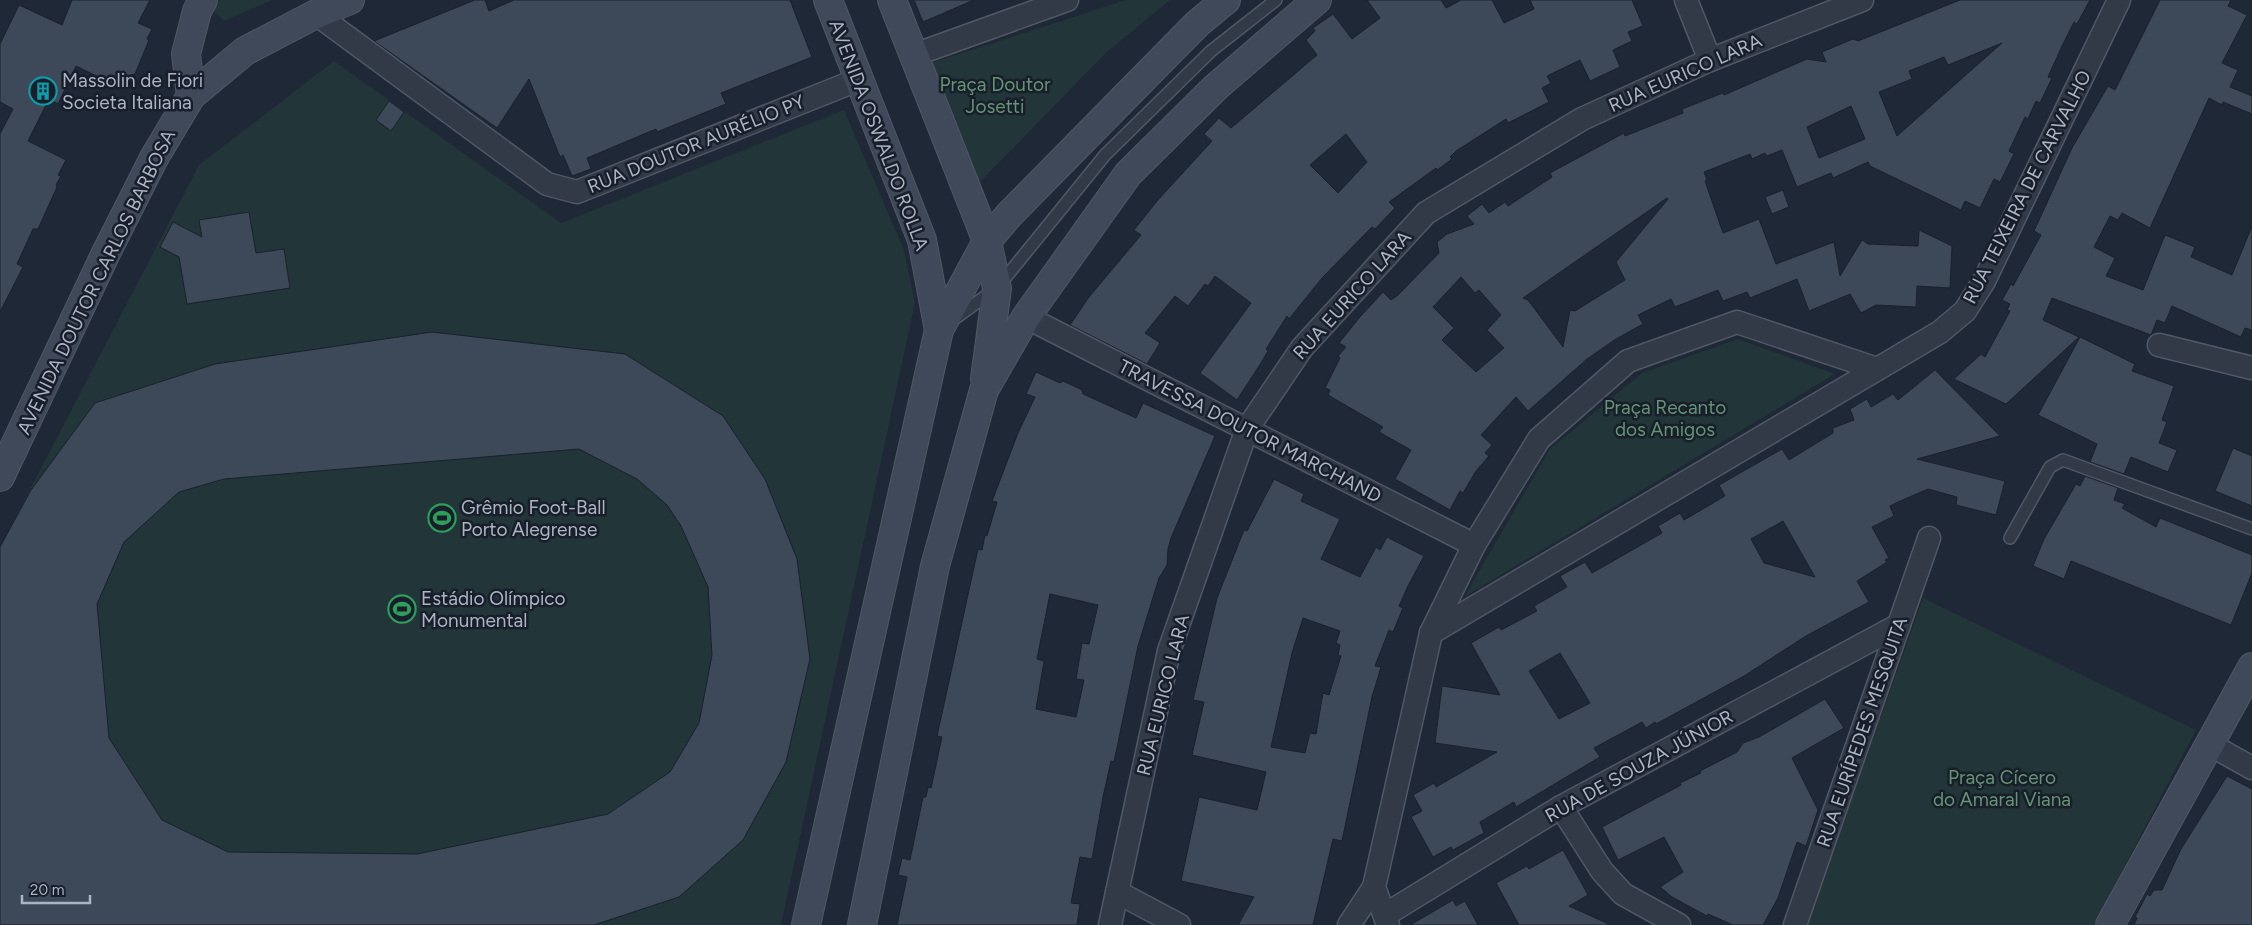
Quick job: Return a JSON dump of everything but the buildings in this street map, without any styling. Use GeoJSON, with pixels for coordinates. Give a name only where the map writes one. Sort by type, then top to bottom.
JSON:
{"type":"FeatureCollection","features":[{"type":"Feature","properties":{"kind":"main road"},"geometry":{"type":"LineString","coordinates":[[191,96],[186,54],[197,12],[203,0]]}},
{"type":"Feature","properties":{"kind":"main road","name":"AVENIDA DOUTOR CARLOS BARBOSA"},"geometry":{"type":"LineString","coordinates":[[0,477],[106,253],[154,158],[191,96],[245,51],[316,14],[350,0]]}},
{"type":"Feature","properties":{"kind":"main road","name":"AVENIDA OSWALDO ROLLA"},"geometry":{"type":"LineString","coordinates":[[828,0],[922,240],[939,330]]}},
{"type":"Feature","properties":{"kind":"main road"},"geometry":{"type":"LineString","coordinates":[[862,925],[935,566],[984,390],[997,288],[987,241],[892,0]]}},
{"type":"Feature","properties":{"kind":"main road"},"geometry":{"type":"LineString","coordinates":[[806,925],[939,330],[987,241],[1009,215],[1197,24],[1226,0]]}},
{"type":"Feature","properties":{"kind":"main road"},"geometry":{"type":"LineString","coordinates":[[984,390],[1026,317],[1128,174],[1216,87],[1317,0]]}},
{"type":"Feature","properties":{"kind":"main road"},"geometry":{"type":"LineString","coordinates":[[2110,925],[2252,667]]}},
{"type":"Feature","properties":{"kind":"street"},"geometry":{"type":"LineString","coordinates":[[914,55],[1067,0]]}},
{"type":"Feature","properties":{"kind":"street"},"geometry":{"type":"LineString","coordinates":[[1686,0],[1710,60]]}},
{"type":"Feature","properties":{"kind":"street","name":"RUA EURICO LARA"},"geometry":{"type":"LineString","coordinates":[[1110,925],[1170,651],[1247,430],[1302,348],[1426,213],[1582,119],[1710,60],[1862,0]]}},
{"type":"Feature","properties":{"kind":"street","name":"RUA TEIXEIRA DE CARVALHO"},"geometry":{"type":"LineString","coordinates":[[1877,370],[1940,332],[1965,311],[1984,281],[2119,0]]}},
{"type":"Feature","properties":{"kind":"street","name":"RUA DOUTOR AURÉLIO PY"},"geometry":{"type":"LineString","coordinates":[[316,14],[547,184],[577,192],[860,79]]}},
{"type":"Feature","properties":{"kind":"street","name":"TRAVESSA DOUTOR MARCHAND"},"geometry":{"type":"LineString","coordinates":[[1026,317],[1474,545]]}},
{"type":"Feature","properties":{"kind":"street"},"geometry":{"type":"LineString","coordinates":[[1348,925],[1374,887],[1431,633],[1474,545],[1539,439],[1628,360],[1737,322],[1877,370]]}},
{"type":"Feature","properties":{"kind":"street"},"geometry":{"type":"LineString","coordinates":[[2159,345],[2252,368]]}},
{"type":"Feature","properties":{"kind":"street"},"geometry":{"type":"LineString","coordinates":[[1431,633],[1877,370]]}},
{"type":"Feature","properties":{"kind":"street","name":"RUA EURÍPEDES MESQUITA"},"geometry":{"type":"LineString","coordinates":[[1795,925],[1929,538]]}},
{"type":"Feature","properties":{"kind":"street","name":"RUA DE SOUZA JÚNIOR"},"geometry":{"type":"LineString","coordinates":[[1386,920],[1561,807],[1899,625]]}},
{"type":"Feature","properties":{"kind":"street"},"geometry":{"type":"LineString","coordinates":[[2209,744],[2252,768]]}},
{"type":"Feature","properties":{"kind":"street"},"geometry":{"type":"LineString","coordinates":[[1561,807],[1602,871],[1623,894],[1679,925]]}},
{"type":"Feature","properties":{"kind":"street"},"geometry":{"type":"LineString","coordinates":[[1374,887],[1386,920]]}},
{"type":"Feature","properties":{"kind":"street"},"geometry":{"type":"LineString","coordinates":[[1117,892],[1179,925]]}},
{"type":"Feature","properties":{"kind":"lane"},"geometry":{"type":"LineString","coordinates":[[939,330],[997,288],[1105,155],[1211,51],[1276,0]]}},
{"type":"Feature","properties":{"kind":"lane"},"geometry":{"type":"LineString","coordinates":[[2010,538],[2050,467],[2063,460],[2252,529]]}},
{"type":"Feature","properties":{"kind":"green space"},"geometry":{"type":"Polygon","coordinates":[[[219,0],[272,0],[224,21],[214,11],[219,0]]]}},
{"type":"Feature","properties":{"kind":"green space","name":"Praça Doutor Josetti"},"geometry":{"type":"Polygon","coordinates":[[[1126,0],[1170,0],[1107,52],[977,185],[928,64],[1126,0]]]}},
{"type":"Feature","properties":{"kind":"green space","name":"Estádio Olímpico Monumental"},"geometry":{"type":"Polygon","coordinates":[[[334,61],[561,223],[844,110],[904,250],[915,303],[781,925],[0,925],[0,547],[199,165],[334,61]]]}},
{"type":"Feature","properties":{"kind":"green space","name":"Praça Recanto dos Amigos"},"geometry":{"type":"Polygon","coordinates":[[[1738,339],[1835,374],[1464,597],[1550,449],[1642,373],[1738,339]]]}},
{"type":"Feature","properties":{"kind":"green space","name":"Praça Cícero do Amaral Viana"},"geometry":{"type":"Polygon","coordinates":[[[1923,598],[2196,730],[2094,925],[1807,925],[1923,598]]]}},
{"type":"Feature","properties":{"kind":"place","name":"Massolin de Fiori Societa Italiana"},"geometry":{"type":"Point","coordinates":[43,91]}},
{"type":"Feature","properties":{"kind":"place","name":"Grêmio Foot-Ball Porto Alegrense"},"geometry":{"type":"Point","coordinates":[442,518]}},
{"type":"Feature","properties":{"kind":"place","name":"Estádio Olímpico Monumental"},"geometry":{"type":"Point","coordinates":[402,609]}}]}
